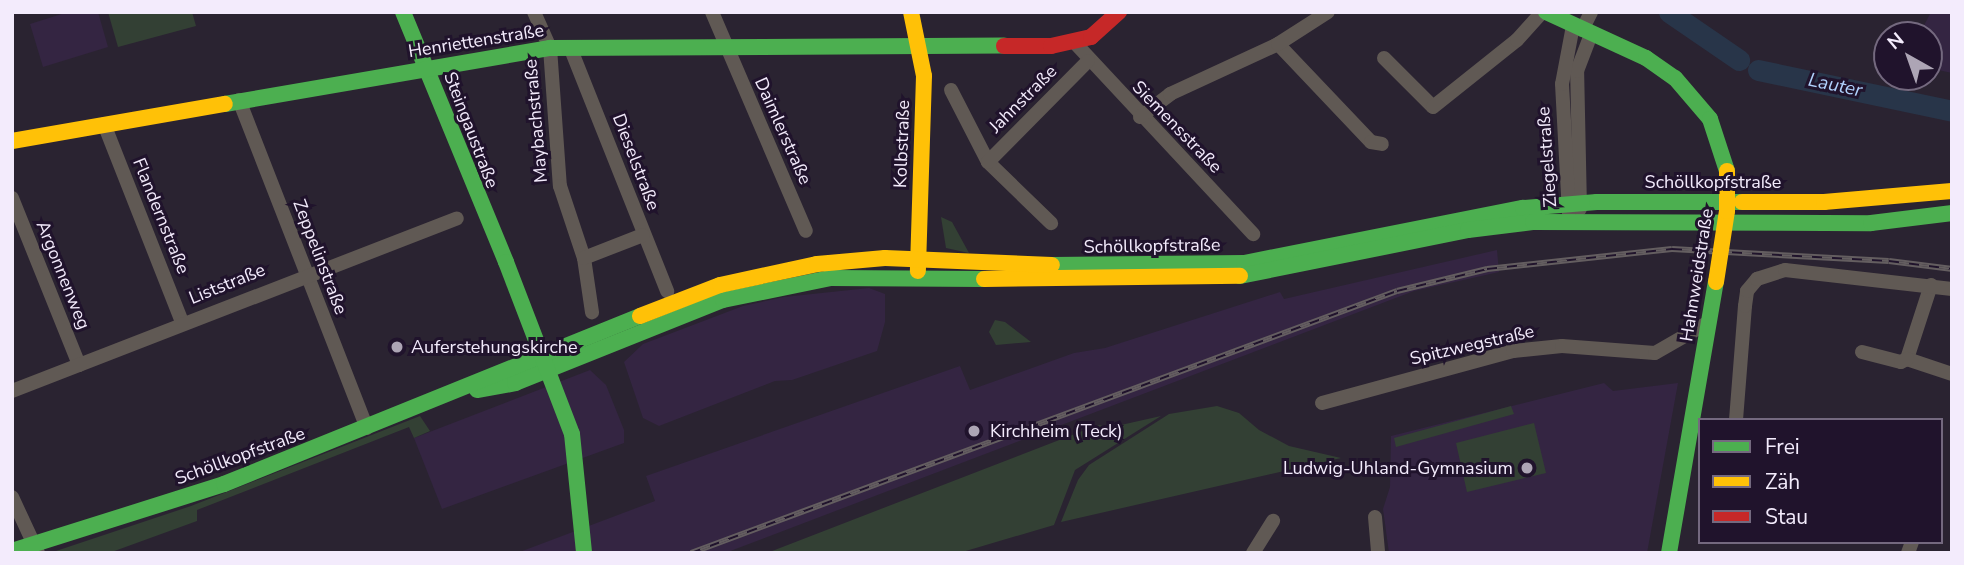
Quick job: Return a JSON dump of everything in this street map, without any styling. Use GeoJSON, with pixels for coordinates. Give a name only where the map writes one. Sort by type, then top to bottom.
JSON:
{"type":"FeatureCollection","features":[{"type":"Feature","properties":{"kind":"main road","name":"Steingaustraße"},"geometry":{"type":"LineString","coordinates":[[402,12],[480,206],[506,262],[572,434],[583,553]]}},
{"type":"Feature","properties":{"kind":"main road","name":"Kolbstraße"},"geometry":{"type":"LineString","coordinates":[[911,12],[921,48],[924,76],[918,279]]}},
{"type":"Feature","properties":{"kind":"main road"},"geometry":{"type":"LineString","coordinates":[[1076,44],[1119,12]]}},
{"type":"Feature","properties":{"kind":"main road","name":"Hahnweidstraße"},"geometry":{"type":"LineString","coordinates":[[1544,12],[1646,58],[1696,99],[1710,119],[1727,171],[1727,211],[1695,435],[1670,553]]}},
{"type":"Feature","properties":{"kind":"main road","name":"Henriettenstraße"},"geometry":{"type":"LineString","coordinates":[[12,141],[425,67],[550,48],[921,48],[1076,44]]}},
{"type":"Feature","properties":{"kind":"main road","name":"Schöllkopfstraße"},"geometry":{"type":"LineString","coordinates":[[12,551],[36,549],[224,484],[455,393],[597,331],[720,285],[831,261],[918,259],[1199,267],[1315,249],[1474,214],[1566,204],[1824,202],[1952,191]]}},
{"type":"Feature","properties":{"kind":"main road","name":"Schöllkopfstraße"},"geometry":{"type":"LineString","coordinates":[[455,393],[514,383],[677,316],[767,289],[830,278],[1205,280],[1255,275],[1493,225],[1572,221],[1871,223],[1952,213]]}},
{"type":"Feature","properties":{"kind":"street","name":"Maybachstraße"},"geometry":{"type":"LineString","coordinates":[[534,12],[550,48],[560,186],[584,258],[592,312]]}},
{"type":"Feature","properties":{"kind":"street","name":"Daimlerstraße"},"geometry":{"type":"LineString","coordinates":[[712,12],[724,47],[806,231]]}},
{"type":"Feature","properties":{"kind":"street"},"geometry":{"type":"LineString","coordinates":[[1140,117],[1170,94],[1278,44],[1328,12]]}},
{"type":"Feature","properties":{"kind":"street","name":"Hahnweidstraße"},"geometry":{"type":"LineString","coordinates":[[1384,58],[1433,107],[1517,40],[1544,12]]}},
{"type":"Feature","properties":{"kind":"street","name":"Ziegelstraße"},"geometry":{"type":"LineString","coordinates":[[1572,221],[1566,204],[1562,84],[1591,12]]}},
{"type":"Feature","properties":{"kind":"street","name":"Ziegelstraße"},"geometry":{"type":"LineString","coordinates":[[1572,221],[1583,203],[1577,71],[1582,31]]}},
{"type":"Feature","properties":{"kind":"street","name":"Siemensstraße"},"geometry":{"type":"LineString","coordinates":[[1076,44],[1088,61],[1140,117],[1253,234]]}},
{"type":"Feature","properties":{"kind":"street"},"geometry":{"type":"LineString","coordinates":[[1278,44],[1371,142],[1382,144]]}},
{"type":"Feature","properties":{"kind":"street","name":"Dieselstraße"},"geometry":{"type":"LineString","coordinates":[[570,47],[667,291]]}},
{"type":"Feature","properties":{"kind":"street","name":"Jahnstraße"},"geometry":{"type":"LineString","coordinates":[[988,162],[1088,61]]}},
{"type":"Feature","properties":{"kind":"street"},"geometry":{"type":"LineString","coordinates":[[951,89],[988,162],[1051,223]]}},
{"type":"Feature","properties":{"kind":"street","name":"Zeppelinstraße"},"geometry":{"type":"LineString","coordinates":[[239,100],[367,428]]}},
{"type":"Feature","properties":{"kind":"street","name":"Flandernstraße"},"geometry":{"type":"LineString","coordinates":[[104,124],[182,322]]}},
{"type":"Feature","properties":{"kind":"street","name":"Argonnenweg"},"geometry":{"type":"LineString","coordinates":[[12,198],[79,365]]}},
{"type":"Feature","properties":{"kind":"street","name":"Liststraße"},"geometry":{"type":"LineString","coordinates":[[12,391],[305,274],[457,218]]}},
{"type":"Feature","properties":{"kind":"street"},"geometry":{"type":"LineString","coordinates":[[584,258],[643,235]]}},
{"type":"Feature","properties":{"kind":"street"},"geometry":{"type":"LineString","coordinates":[[1736,418],[1747,291],[1757,279],[1786,270],[1952,289]]}},
{"type":"Feature","properties":{"kind":"street"},"geometry":{"type":"LineString","coordinates":[[1907,359],[1931,285]]}},
{"type":"Feature","properties":{"kind":"street","name":"Spitzwegstraße"},"geometry":{"type":"LineString","coordinates":[[1322,403],[1513,351],[1562,346],[1655,353],[1709,323]]}},
{"type":"Feature","properties":{"kind":"street"},"geometry":{"type":"LineString","coordinates":[[1863,352],[1901,362],[1907,359],[1952,374]]}},
{"type":"Feature","properties":{"kind":"street"},"geometry":{"type":"LineString","coordinates":[[12,497],[36,549]]}},
{"type":"Feature","properties":{"kind":"street"},"geometry":{"type":"LineString","coordinates":[[1375,517],[1378,553]]}},
{"type":"Feature","properties":{"kind":"street"},"geometry":{"type":"LineString","coordinates":[[1253,553],[1273,521]]}},
{"type":"Feature","properties":{"kind":"shaded area"},"geometry":{"type":"Polygon","coordinates":[[[68,12],[98,12],[108,47],[43,67],[30,24],[68,12]]]}},
{"type":"Feature","properties":{"kind":"shaded area"},"geometry":{"type":"Polygon","coordinates":[[[1931,12],[1952,12],[1952,73],[1943,71],[1943,21],[1926,21],[1931,12]]]}},
{"type":"Feature","properties":{"kind":"shaded area"},"geometry":{"type":"Polygon","coordinates":[[[1497,250],[1499,272],[1414,291],[725,553],[517,553],[655,501],[646,476],[960,366],[970,390],[1074,353],[1105,348],[1280,292],[1284,299],[1497,250]]]}},
{"type":"Feature","properties":{"kind":"shaded area"},"geometry":{"type":"Polygon","coordinates":[[[869,288],[885,294],[885,322],[877,351],[792,380],[775,381],[659,426],[643,418],[624,362],[643,344],[743,306],[784,297],[869,288]]]}},
{"type":"Feature","properties":{"kind":"shaded area"},"geometry":{"type":"Polygon","coordinates":[[[590,370],[606,385],[624,430],[624,443],[442,509],[414,438],[590,370]]]}},
{"type":"Feature","properties":{"kind":"shaded area","name":"Ludwig-Uhland-Gymnasium"},"geometry":{"type":"Polygon","coordinates":[[[1604,383],[1613,391],[1678,383],[1647,553],[1389,553],[1383,509],[1390,487],[1391,436],[1604,383]]]}},
{"type":"Feature","properties":{"kind":"green space"},"geometry":{"type":"Polygon","coordinates":[[[108,12],[192,12],[196,26],[118,47],[108,12]]]}},
{"type":"Feature","properties":{"kind":"green space"},"geometry":{"type":"Polygon","coordinates":[[[941,217],[952,222],[969,253],[946,248],[941,217]]]}},
{"type":"Feature","properties":{"kind":"green space"},"geometry":{"type":"Polygon","coordinates":[[[995,320],[1005,322],[1031,342],[996,345],[989,332],[995,320]]]}},
{"type":"Feature","properties":{"kind":"green space"},"geometry":{"type":"Polygon","coordinates":[[[1217,406],[1239,413],[1259,430],[1289,446],[1341,458],[1061,522],[1078,480],[1089,465],[1169,414],[1217,406]]]}},
{"type":"Feature","properties":{"kind":"green space"},"geometry":{"type":"Polygon","coordinates":[[[1511,406],[1514,414],[1396,447],[1394,438],[1511,406]]]}},
{"type":"Feature","properties":{"kind":"green space"},"geometry":{"type":"Polygon","coordinates":[[[420,416],[430,431],[414,438],[409,427],[197,510],[197,521],[109,553],[50,553],[191,506],[420,416]]]}},
{"type":"Feature","properties":{"kind":"green space"},"geometry":{"type":"Polygon","coordinates":[[[1161,416],[1075,470],[1054,525],[959,553],[767,553],[1098,425],[1112,427],[1161,416]]]}},
{"type":"Feature","properties":{"kind":"green space"},"geometry":{"type":"Polygon","coordinates":[[[1534,423],[1546,473],[1467,492],[1456,443],[1534,423]]]}},
{"type":"Feature","properties":{"kind":"waterway","name":"Lauter"},"geometry":{"type":"LineString","coordinates":[[1669,12],[1739,60]]}},
{"type":"Feature","properties":{"kind":"waterway","name":"Lauter"},"geometry":{"type":"LineString","coordinates":[[1758,70],[1952,111]]}},
{"type":"Feature","properties":{"kind":"railway"},"geometry":{"type":"LineString","coordinates":[[691,553],[1397,291],[1487,269],[1672,249],[1889,261],[1952,269]]}},
{"type":"Feature","properties":{"kind":"traffic: fast"},"geometry":{"type":"LineString","coordinates":[[403,12],[506,262]]}},
{"type":"Feature","properties":{"kind":"traffic: fast"},"geometry":{"type":"LineString","coordinates":[[1546,12],[1646,58],[1675,78],[1710,119],[1727,171]]}},
{"type":"Feature","properties":{"kind":"traffic: fast"},"geometry":{"type":"LineString","coordinates":[[225,104],[550,48],[1004,46]]}},
{"type":"Feature","properties":{"kind":"traffic: fast"},"geometry":{"type":"LineString","coordinates":[[1052,265],[1244,263],[1523,208],[1597,202],[1742,202]]}},
{"type":"Feature","properties":{"kind":"traffic: fast"},"geometry":{"type":"LineString","coordinates":[[1240,276],[1468,230],[1533,222],[1871,223],[1952,213]]}},
{"type":"Feature","properties":{"kind":"traffic: fast"},"geometry":{"type":"LineString","coordinates":[[506,262],[572,434],[584,553]]}},
{"type":"Feature","properties":{"kind":"traffic: fast"},"geometry":{"type":"LineString","coordinates":[[477,390],[515,383],[723,300],[830,278],[984,279]]}},
{"type":"Feature","properties":{"kind":"traffic: fast"},"geometry":{"type":"LineString","coordinates":[[1669,553],[1716,282]]}},
{"type":"Feature","properties":{"kind":"traffic: fast"},"geometry":{"type":"LineString","coordinates":[[12,551],[224,484],[640,316]]}},
{"type":"Feature","properties":{"kind":"traffic: slow"},"geometry":{"type":"LineString","coordinates":[[911,12],[924,76],[918,271]]}},
{"type":"Feature","properties":{"kind":"traffic: slow"},"geometry":{"type":"LineString","coordinates":[[12,141],[225,104]]}},
{"type":"Feature","properties":{"kind":"traffic: slow"},"geometry":{"type":"LineString","coordinates":[[1716,282],[1727,211],[1727,171]]}},
{"type":"Feature","properties":{"kind":"traffic: slow"},"geometry":{"type":"LineString","coordinates":[[1742,202],[1824,202],[1952,191]]}},
{"type":"Feature","properties":{"kind":"traffic: slow"},"geometry":{"type":"LineString","coordinates":[[640,316],[720,285],[817,264],[885,258],[1052,265]]}},
{"type":"Feature","properties":{"kind":"traffic: slow"},"geometry":{"type":"LineString","coordinates":[[984,279],[1240,276]]}},
{"type":"Feature","properties":{"kind":"traffic: jam"},"geometry":{"type":"LineString","coordinates":[[1004,46],[1051,46],[1091,37],[1119,12]]}},
{"type":"Feature","properties":{"kind":"place","name":"Auferstehungskirche"},"geometry":{"type":"Point","coordinates":[397,347]}},
{"type":"Feature","properties":{"kind":"place","name":"Kirchheim (Teck)"},"geometry":{"type":"Point","coordinates":[974,431]}},
{"type":"Feature","properties":{"kind":"place","name":"Ludwig-Uhland-Gymnasium"},"geometry":{"type":"Point","coordinates":[1527,468]}}]}
